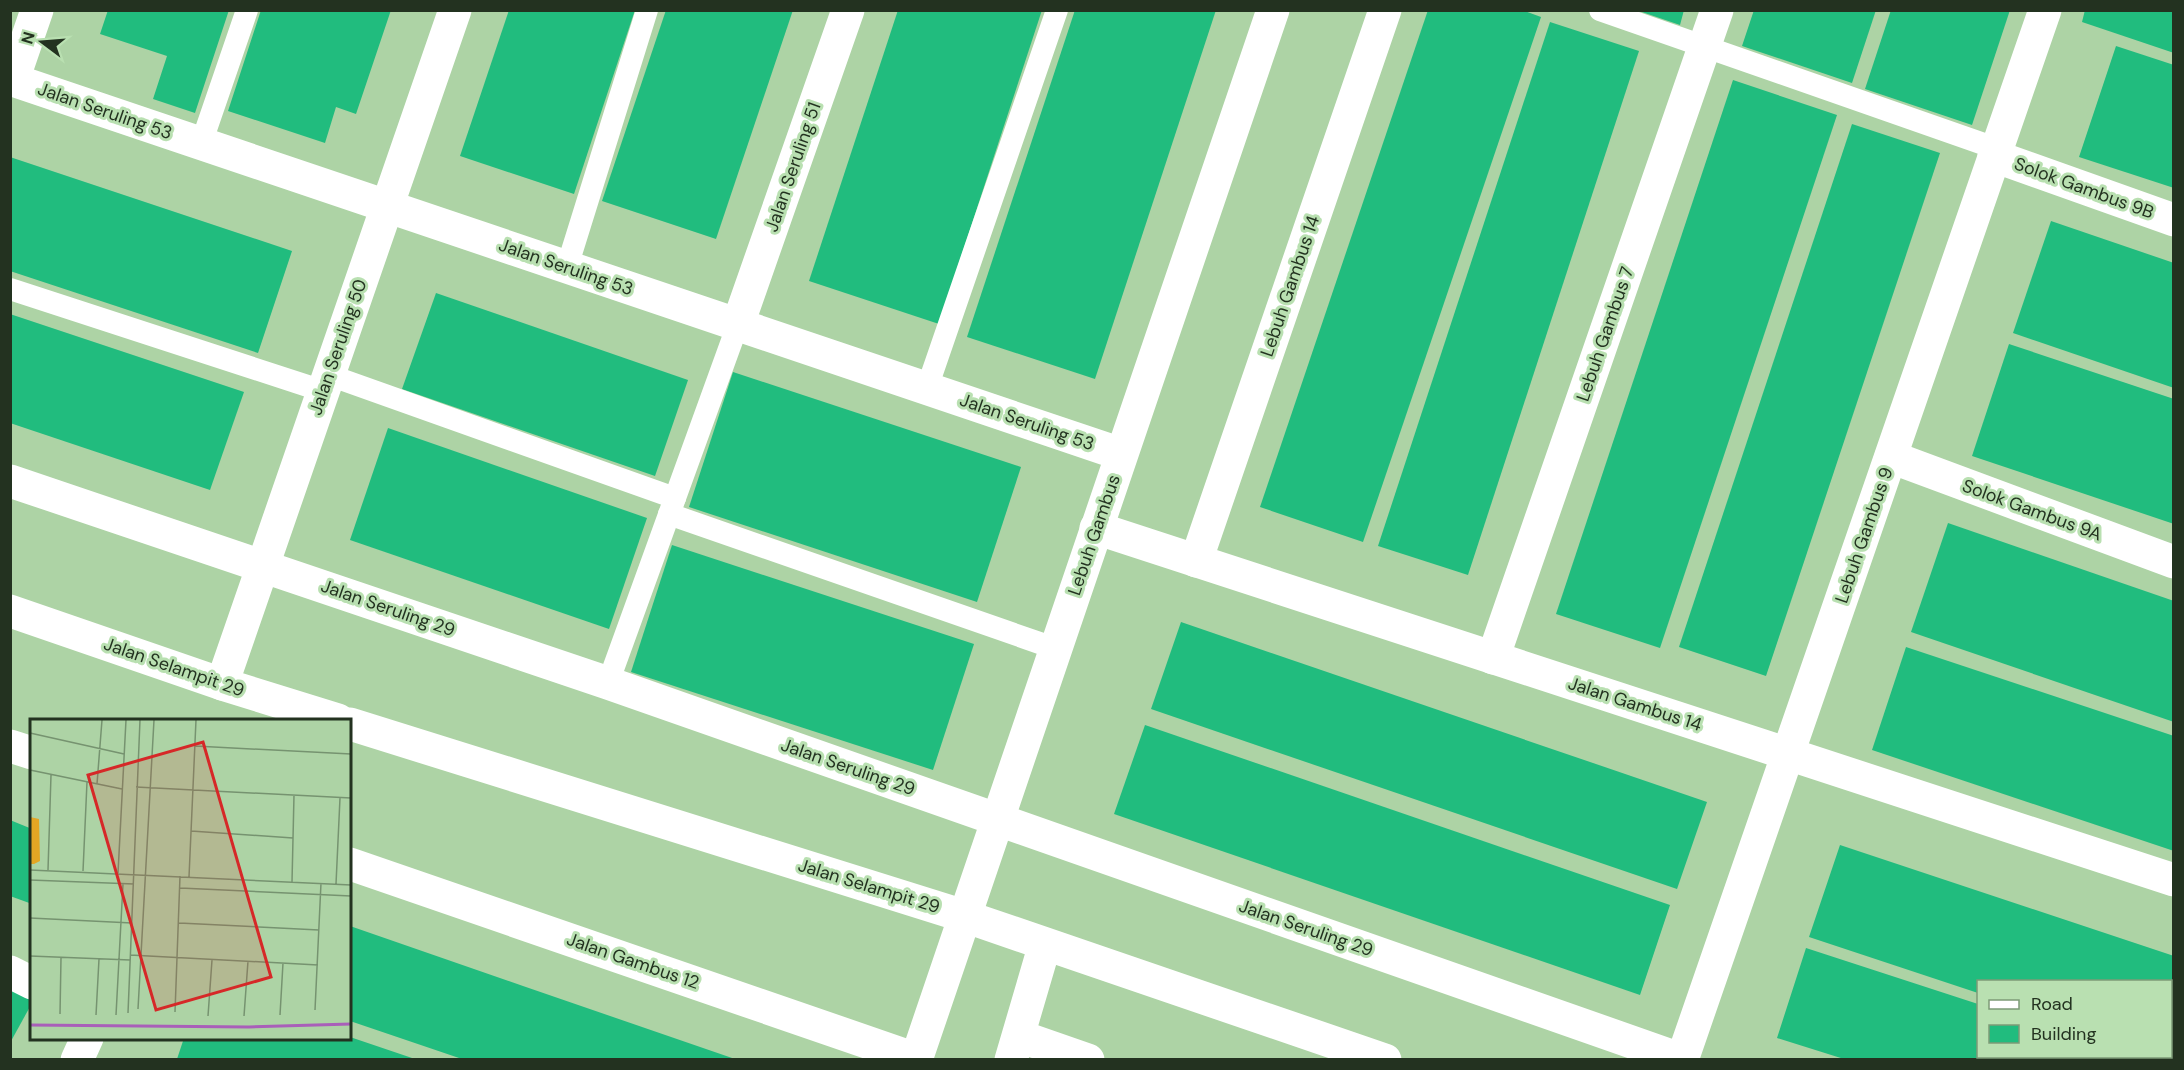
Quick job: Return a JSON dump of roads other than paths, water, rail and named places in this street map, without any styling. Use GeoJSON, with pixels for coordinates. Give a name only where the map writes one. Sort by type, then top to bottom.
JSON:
{"type":"FeatureCollection","features":[{"type":"Feature","properties":{"kind":"street"},"geometry":{"type":"LineString","coordinates":[[12,80],[37,10]]}},
{"type":"Feature","properties":{"kind":"street","name":"Jalan Seruling 50"},"geometry":{"type":"LineString","coordinates":[[222,684],[455,10]]}},
{"type":"Feature","properties":{"kind":"street","name":"Jalan Seruling 51"},"geometry":{"type":"LineString","coordinates":[[738,324],[848,10]]}},
{"type":"Feature","properties":{"kind":"street","name":"Lebuh Gambus"},"geometry":{"type":"LineString","coordinates":[[916,1059],[1273,10]]}},
{"type":"Feature","properties":{"kind":"street","name":"Lebuh Gambus 14"},"geometry":{"type":"LineString","coordinates":[[1196,561],[1384,10]]}},
{"type":"Feature","properties":{"kind":"street","name":"Lebuh Gambus 7"},"geometry":{"type":"LineString","coordinates":[[1493,658],[1717,10]]}},
{"type":"Feature","properties":{"kind":"street","name":"Lebuh Gambus 9"},"geometry":{"type":"LineString","coordinates":[[1682,1059],[2045,10]]}},
{"type":"Feature","properties":{"kind":"street","name":"Jalan Seruling 53"},"geometry":{"type":"LineString","coordinates":[[12,80],[1121,454]]}},
{"type":"Feature","properties":{"kind":"street","name":"Solok Gambus 9B"},"geometry":{"type":"LineString","coordinates":[[1996,152],[2174,220]]}},
{"type":"Feature","properties":{"kind":"street","name":"Solok Gambus 9A"},"geometry":{"type":"LineString","coordinates":[[1891,457],[2174,562]]}},
{"type":"Feature","properties":{"kind":"street","name":"Jalan Seruling 29"},"geometry":{"type":"LineString","coordinates":[[10,481],[608,683],[1682,1059]]}},
{"type":"Feature","properties":{"kind":"street","name":"Jalan Gambus 14"},"geometry":{"type":"LineString","coordinates":[[1096,528],[2174,880]]}},
{"type":"Feature","properties":{"kind":"street","name":"Jalan Selampit 29"},"geometry":{"type":"LineString","coordinates":[[10,612],[222,684],[335,719]]}},
{"type":"Feature","properties":{"kind":"street","name":"Jalan Selampit 29"},"geometry":{"type":"LineString","coordinates":[[351,724],[964,916],[1381,1059]]}},
{"type":"Feature","properties":{"kind":"street"},"geometry":{"type":"LineString","coordinates":[[10,746],[30,752]]}},
{"type":"Feature","properties":{"kind":"street","name":"Jalan Gambus 12"},"geometry":{"type":"LineString","coordinates":[[351,864],[916,1059]]}},
{"type":"Feature","properties":{"kind":"street"},"geometry":{"type":"LineString","coordinates":[[1046,944],[1015,1048],[1088,1059]]}},
{"type":"Feature","properties":{"kind":"street"},"geometry":{"type":"LineString","coordinates":[[10,972],[30,982]]}},
{"type":"Feature","properties":{"kind":"street"},"geometry":{"type":"LineString","coordinates":[[77,1059],[86,1040]]}},
{"type":"Feature","properties":{"kind":"lane"},"geometry":{"type":"LineString","coordinates":[[201,144],[247,10]]}},
{"type":"Feature","properties":{"kind":"lane"},"geometry":{"type":"LineString","coordinates":[[567,267],[647,10]]}},
{"type":"Feature","properties":{"kind":"lane"},"geometry":{"type":"LineString","coordinates":[[927,388],[1057,10]]}},
{"type":"Feature","properties":{"kind":"lane"},"geometry":{"type":"LineString","coordinates":[[1600,10],[1996,152]]}},
{"type":"Feature","properties":{"kind":"lane"},"geometry":{"type":"LineString","coordinates":[[10,289],[326,383],[672,506],[1054,648]]}},
{"type":"Feature","properties":{"kind":"lane"},"geometry":{"type":"LineString","coordinates":[[608,683],[738,324]]}}]}
